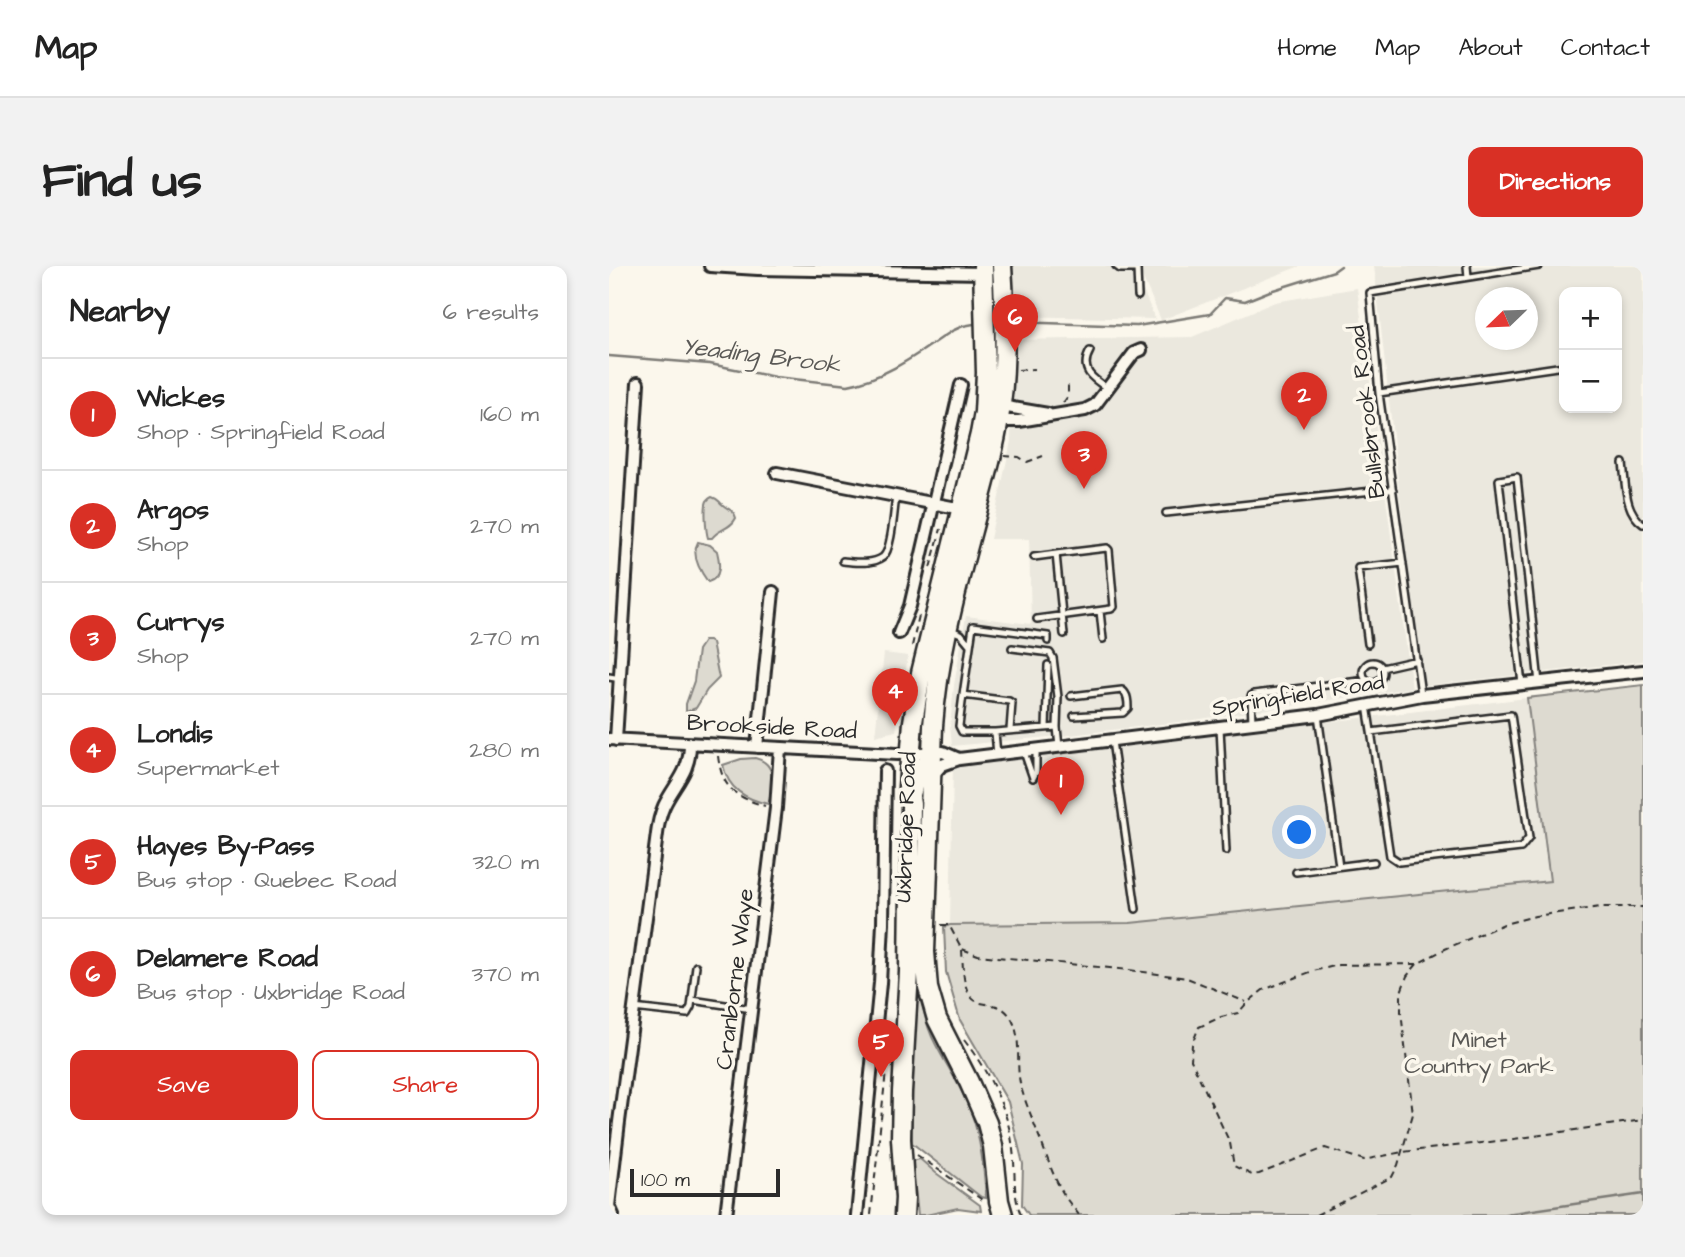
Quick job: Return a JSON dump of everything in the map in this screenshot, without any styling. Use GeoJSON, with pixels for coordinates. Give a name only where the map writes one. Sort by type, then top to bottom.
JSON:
{"type":"FeatureCollection","features":[{"type":"Feature","properties":{"kind":"main road","name":"Uxbridge Road"},"geometry":{"type":"LineString","coordinates":[[904,1215],[901,1139],[909,972],[898,852],[911,804],[908,787],[913,722],[921,673],[980,434],[994,413],[1003,371],[1002,266]]}},
{"type":"Feature","properties":{"kind":"main road","name":"Uxbridge Road"},"geometry":{"type":"LineString","coordinates":[[983,269],[986,373],[994,413],[994,445],[947,629],[935,692],[925,952],[928,988],[937,1019],[987,1123],[1003,1215]]}},
{"type":"Feature","properties":{"kind":"main road"},"geometry":{"type":"LineString","coordinates":[[984,307],[999,301],[1004,303]]}},
{"type":"Feature","properties":{"kind":"street"},"geometry":{"type":"LineString","coordinates":[[710,266],[983,269]]}},
{"type":"Feature","properties":{"kind":"street"},"geometry":{"type":"LineString","coordinates":[[994,413],[1084,410],[1095,405],[1134,353],[1141,350]]}},
{"type":"Feature","properties":{"kind":"street"},"geometry":{"type":"LineString","coordinates":[[613,739],[615,678],[638,383]]}},
{"type":"Feature","properties":{"kind":"street"},"geometry":{"type":"LineString","coordinates":[[899,633],[909,606],[935,504],[961,386]]}},
{"type":"Feature","properties":{"kind":"street"},"geometry":{"type":"LineString","coordinates":[[777,473],[962,509]]}},
{"type":"Feature","properties":{"kind":"street"},"geometry":{"type":"LineString","coordinates":[[757,747],[773,592]]}},
{"type":"Feature","properties":{"kind":"street","name":"Springfield Road"},"geometry":{"type":"LineString","coordinates":[[932,752],[947,753],[959,759],[997,755],[1318,715],[1422,695],[1643,671]]}},
{"type":"Feature","properties":{"kind":"street","name":"Brookside Road"},"geometry":{"type":"LineString","coordinates":[[613,739],[911,754],[932,752]]}},
{"type":"Feature","properties":{"kind":"street"},"geometry":{"type":"LineString","coordinates":[[613,1214],[609,1206],[610,1194],[658,826],[668,799],[685,772],[690,744]]}},
{"type":"Feature","properties":{"kind":"street","name":"Cranborne Waye"},"geometry":{"type":"LineString","coordinates":[[726,1215],[776,808],[780,748]]}},
{"type":"Feature","properties":{"kind":"street"},"geometry":{"type":"LineString","coordinates":[[911,804],[917,792],[919,768],[932,752]]}},
{"type":"Feature","properties":{"kind":"street"},"geometry":{"type":"LineString","coordinates":[[931,786],[939,767],[959,759]]}},
{"type":"Feature","properties":{"kind":"street"},"geometry":{"type":"LineString","coordinates":[[857,1215],[880,983],[898,852],[885,771]]}},
{"type":"Feature","properties":{"kind":"lane"},"geometry":{"type":"LineString","coordinates":[[1116,266],[1120,269],[1137,269],[1138,296]]}},
{"type":"Feature","properties":{"kind":"lane"},"geometry":{"type":"LineString","coordinates":[[1467,266],[1468,277]]}},
{"type":"Feature","properties":{"kind":"lane","name":"Bullsbrook Road"},"geometry":{"type":"LineString","coordinates":[[1422,695],[1379,393],[1370,293],[1539,266]]}},
{"type":"Feature","properties":{"kind":"lane"},"geometry":{"type":"LineString","coordinates":[[1090,351],[1087,354],[1086,366],[1091,378],[1107,388]]}},
{"type":"Feature","properties":{"kind":"lane"},"geometry":{"type":"LineString","coordinates":[[1379,393],[1559,367]]}},
{"type":"Feature","properties":{"kind":"lane"},"geometry":{"type":"LineString","coordinates":[[1623,463],[1629,509],[1643,524]]}},
{"type":"Feature","properties":{"kind":"lane"},"geometry":{"type":"LineString","coordinates":[[1522,684],[1499,480],[1517,477],[1539,683]]}},
{"type":"Feature","properties":{"kind":"lane"},"geometry":{"type":"LineString","coordinates":[[1166,513],[1393,490]]}},
{"type":"Feature","properties":{"kind":"lane"},"geometry":{"type":"LineString","coordinates":[[843,561],[868,562],[886,554],[896,496]]}},
{"type":"Feature","properties":{"kind":"lane"},"geometry":{"type":"LineString","coordinates":[[1034,557],[1107,548],[1115,603],[1111,609],[1037,619]]}},
{"type":"Feature","properties":{"kind":"lane"},"geometry":{"type":"LineString","coordinates":[[1056,554],[1064,635]]}},
{"type":"Feature","properties":{"kind":"lane"},"geometry":{"type":"LineString","coordinates":[[1368,644],[1358,568],[1403,563]]}},
{"type":"Feature","properties":{"kind":"lane"},"geometry":{"type":"LineString","coordinates":[[1100,611],[1103,639]]}},
{"type":"Feature","properties":{"kind":"lane"},"geometry":{"type":"LineString","coordinates":[[1048,641],[1048,636],[973,626],[960,730],[967,733],[1057,727]]}},
{"type":"Feature","properties":{"kind":"lane"},"geometry":{"type":"LineString","coordinates":[[947,629],[961,634],[970,645]]}},
{"type":"Feature","properties":{"kind":"lane"},"geometry":{"type":"LineString","coordinates":[[1012,648],[1050,653],[1053,658],[1058,697],[1059,747]]}},
{"type":"Feature","properties":{"kind":"lane"},"geometry":{"type":"LineString","coordinates":[[1382,667],[1417,660]]}},
{"type":"Feature","properties":{"kind":"lane"},"geometry":{"type":"LineString","coordinates":[[1252,723],[1250,700],[1254,694],[1367,680],[1374,682],[1383,674],[1382,667],[1375,662],[1366,665],[1364,671],[1367,680]]}},
{"type":"Feature","properties":{"kind":"lane"},"geometry":{"type":"LineString","coordinates":[[1046,728],[1048,665]]}},
{"type":"Feature","properties":{"kind":"lane"},"geometry":{"type":"LineString","coordinates":[[1071,696],[1122,690],[1128,701],[1128,708],[1123,713],[1074,716]]}},
{"type":"Feature","properties":{"kind":"lane"},"geometry":{"type":"LineString","coordinates":[[963,695],[1009,701],[1012,708],[1010,730]]}},
{"type":"Feature","properties":{"kind":"lane"},"geometry":{"type":"LineString","coordinates":[[1367,705],[1371,732],[1390,856],[1399,862],[1521,848],[1529,838],[1511,715],[1371,732]]}},
{"type":"Feature","properties":{"kind":"lane"},"geometry":{"type":"LineString","coordinates":[[1318,715],[1339,866]]}},
{"type":"Feature","properties":{"kind":"lane"},"geometry":{"type":"LineString","coordinates":[[1220,727],[1226,851]]}},
{"type":"Feature","properties":{"kind":"lane"},"geometry":{"type":"LineString","coordinates":[[995,732],[997,755]]}},
{"type":"Feature","properties":{"kind":"lane"},"geometry":{"type":"LineString","coordinates":[[1112,741],[1136,909]]}},
{"type":"Feature","properties":{"kind":"lane"},"geometry":{"type":"LineString","coordinates":[[1296,872],[1374,862]]}},
{"type":"Feature","properties":{"kind":"lane"},"geometry":{"type":"LineString","coordinates":[[633,1008],[685,1014],[690,1010],[696,966]]}},
{"type":"Feature","properties":{"kind":"lane"},"geometry":{"type":"LineString","coordinates":[[692,1000],[752,1009]]}},
{"type":"Feature","properties":{"kind":"path"},"geometry":{"type":"LineString","coordinates":[[1003,371],[1034,369]]}},
{"type":"Feature","properties":{"kind":"path"},"geometry":{"type":"LineString","coordinates":[[1057,410],[1068,396],[1068,384]]}},
{"type":"Feature","properties":{"kind":"path"},"geometry":{"type":"LineString","coordinates":[[1000,456],[1019,457],[1027,462],[1043,456]]}},
{"type":"Feature","properties":{"kind":"path"},"geometry":{"type":"LineString","coordinates":[[716,745],[722,774],[731,789],[742,798],[776,808]]}},
{"type":"Feature","properties":{"kind":"path"},"geometry":{"type":"LineString","coordinates":[[1316,1215],[1392,1177],[1398,1165],[1413,1114],[1401,992],[1407,976],[1417,964],[1445,948],[1504,924],[1535,916],[1601,907],[1643,907]]}},
{"type":"Feature","properties":{"kind":"path"},"geometry":{"type":"LineString","coordinates":[[935,925],[949,925],[962,949],[964,981],[971,997],[979,1002],[1003,1008],[1014,1023],[1020,1083],[1063,1193],[1079,1215]]}},
{"type":"Feature","properties":{"kind":"path"},"geometry":{"type":"LineString","coordinates":[[962,949],[978,956],[1187,978],[1247,1003]]}},
{"type":"Feature","properties":{"kind":"path"},"geometry":{"type":"LineString","coordinates":[[1417,964],[1339,965],[1313,971],[1263,990],[1237,1013],[1199,1027],[1192,1044],[1191,1060],[1230,1143],[1234,1166],[1252,1175],[1325,1148],[1364,1160],[1402,1152],[1643,1120]]}},
{"type":"Feature","properties":{"kind":"path"},"geometry":{"type":"LineString","coordinates":[[871,1215],[891,1022]]}},
{"type":"Feature","properties":{"kind":"path"},"geometry":{"type":"LineString","coordinates":[[912,1154],[920,1156],[979,1199],[987,1201]]}},
{"type":"Feature","properties":{"kind":"path"},"geometry":{"type":"LineString","coordinates":[[877,1155],[884,1156]]}},
{"type":"Feature","properties":{"kind":"path"},"geometry":{"type":"LineString","coordinates":[[1015,1200],[1021,1215]]}},
{"type":"Feature","properties":{"kind":"shaded area"},"geometry":{"type":"Polygon","coordinates":[[[1009,266],[1133,266],[1155,319],[1015,316],[1009,266]]]}},
{"type":"Feature","properties":{"kind":"shaded area"},"geometry":{"type":"Polygon","coordinates":[[[1138,266],[1300,266],[1161,320],[1138,266]]]}},
{"type":"Feature","properties":{"kind":"shaded area"},"geometry":{"type":"Polygon","coordinates":[[[1374,266],[1643,266],[1643,661],[1421,686],[1374,266]]]}},
{"type":"Feature","properties":{"kind":"shaded area"},"geometry":{"type":"Polygon","coordinates":[[[1357,288],[1412,688],[1187,721],[952,746],[950,726],[954,685],[966,616],[1031,624],[1029,539],[990,539],[1011,441],[1013,340],[1192,337],[1275,302],[1357,288]]]}},
{"type":"Feature","properties":{"kind":"shaded area"},"geometry":{"type":"Polygon","coordinates":[[[884,653],[908,656],[896,731],[875,736],[884,653]]]}},
{"type":"Feature","properties":{"kind":"shaded area"},"geometry":{"type":"Polygon","coordinates":[[[1527,698],[1551,881],[1130,923],[950,925],[953,767],[1527,698]]]}},
{"type":"Feature","properties":{"kind":"green space"},"geometry":{"type":"Polygon","coordinates":[[[712,497],[733,512],[736,518],[731,525],[708,538],[706,508],[708,499],[712,497]]]}},
{"type":"Feature","properties":{"kind":"green space"},"geometry":{"type":"Polygon","coordinates":[[[698,542],[710,545],[717,551],[718,574],[708,582],[696,557],[698,542]]]}},
{"type":"Feature","properties":{"kind":"green space"},"geometry":{"type":"Polygon","coordinates":[[[704,641],[712,643],[719,678],[707,690],[696,708],[686,712],[698,650],[704,641]]]}},
{"type":"Feature","properties":{"kind":"green space","name":"Minet Country Park"},"geometry":{"type":"Polygon","coordinates":[[[1643,685],[1643,1215],[1029,1215],[1022,1205],[1023,1164],[1008,1102],[960,1020],[946,972],[944,927],[1130,923],[1550,881],[1527,698],[1643,685]]]}},
{"type":"Feature","properties":{"kind":"green space"},"geometry":{"type":"Polygon","coordinates":[[[755,758],[771,770],[773,783],[768,804],[739,792],[725,773],[723,765],[755,758]]]}},
{"type":"Feature","properties":{"kind":"green space"},"geometry":{"type":"Polygon","coordinates":[[[919,972],[928,1028],[971,1112],[981,1155],[986,1198],[981,1197],[912,1143],[913,1036],[916,973],[919,972]]]}},
{"type":"Feature","properties":{"kind":"green space"},"geometry":{"type":"Polygon","coordinates":[[[920,1159],[980,1205],[981,1211],[958,1208],[918,1215],[912,1161],[920,1159]]]}},
{"type":"Feature","properties":{"kind":"waterway","name":"Yeading Brook"},"geometry":{"type":"LineString","coordinates":[[1013,322],[1137,326],[1210,314],[1225,298],[1245,301],[1334,271],[1341,266]]}},
{"type":"Feature","properties":{"kind":"waterway","name":"Yeading Brook"},"geometry":{"type":"LineString","coordinates":[[609,356],[710,364],[775,377],[848,385],[876,377],[952,331],[979,323]]}},
{"type":"Feature","properties":{"kind":"waterway"},"geometry":{"type":"LineString","coordinates":[[1499,1215],[1643,1194]]}},
{"type":"Feature","properties":{"kind":"place","name":"Delamere Road"},"geometry":{"type":"Point","coordinates":[1015,352]}},
{"type":"Feature","properties":{"kind":"place","name":"Argos"},"geometry":{"type":"Point","coordinates":[1304,430]}},
{"type":"Feature","properties":{"kind":"place","name":"Currys"},"geometry":{"type":"Point","coordinates":[1084,489]}},
{"type":"Feature","properties":{"kind":"place","name":"Londis"},"geometry":{"type":"Point","coordinates":[895,726]}},
{"type":"Feature","properties":{"kind":"place","name":"Wickes"},"geometry":{"type":"Point","coordinates":[1061,815]}},
{"type":"Feature","properties":{"kind":"place","name":"Hayes By-Pass"},"geometry":{"type":"Point","coordinates":[881,1077]}}]}
